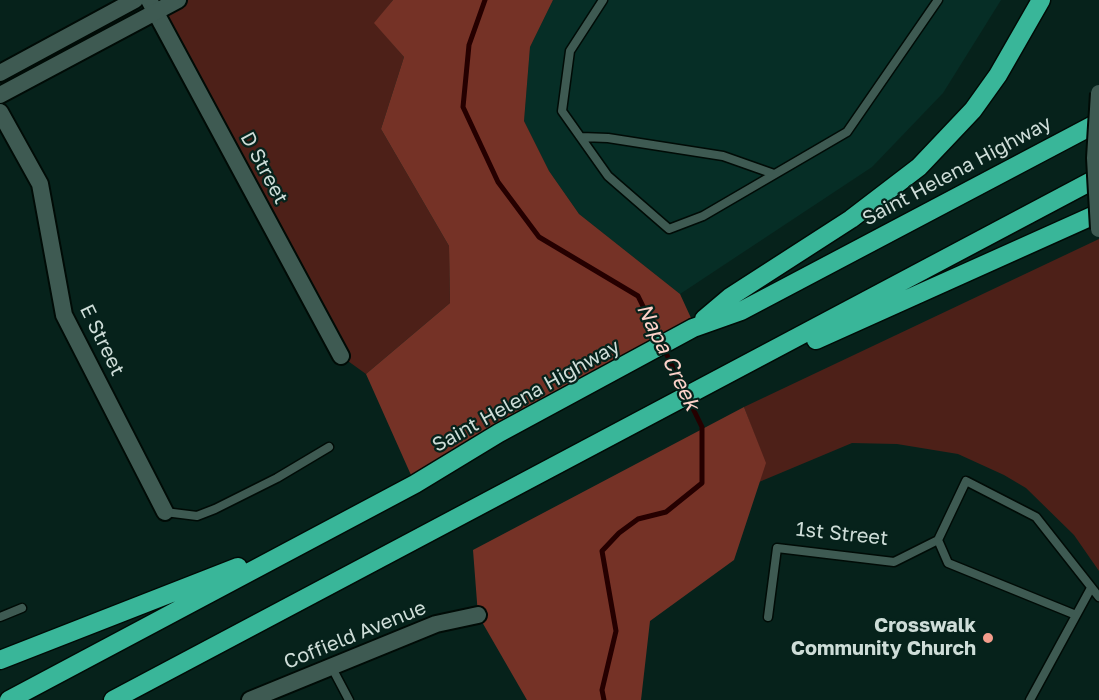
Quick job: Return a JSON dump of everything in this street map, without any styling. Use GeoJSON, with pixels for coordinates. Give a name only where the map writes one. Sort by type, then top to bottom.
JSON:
{"type":"FeatureCollection","features":[{"type":"Feature","properties":{"kind":"highway"},"geometry":{"type":"LineString","coordinates":[[693,328],[730,297],[851,219],[919,167],[973,110],[998,75],[1041,0]]}},
{"type":"Feature","properties":{"kind":"highway"},"geometry":{"type":"LineString","coordinates":[[958,196],[1099,109]]}},
{"type":"Feature","properties":{"kind":"highway","name":"Saint Helena Highway"},"geometry":{"type":"LineString","coordinates":[[9,700],[415,484],[499,433],[612,374],[693,328],[741,311],[1099,122]]}},
{"type":"Feature","properties":{"kind":"highway"},"geometry":{"type":"LineString","coordinates":[[113,700],[644,421],[1099,177]]}},
{"type":"Feature","properties":{"kind":"highway"},"geometry":{"type":"LineString","coordinates":[[712,384],[864,320],[1099,213]]}},
{"type":"Feature","properties":{"kind":"highway"},"geometry":{"type":"LineString","coordinates":[[0,660],[323,533]]}},
{"type":"Feature","properties":{"kind":"street"},"geometry":{"type":"LineString","coordinates":[[0,73],[135,0]]}},
{"type":"Feature","properties":{"kind":"street"},"geometry":{"type":"LineString","coordinates":[[0,95],[152,6],[178,0]]}},
{"type":"Feature","properties":{"kind":"street","name":"D Street"},"geometry":{"type":"LineString","coordinates":[[152,6],[341,356]]}},
{"type":"Feature","properties":{"kind":"street"},"geometry":{"type":"LineString","coordinates":[[1099,93],[1095,158],[1099,229]]}},
{"type":"Feature","properties":{"kind":"street","name":"E Street"},"geometry":{"type":"LineString","coordinates":[[0,112],[40,184],[64,315],[165,512]]}},
{"type":"Feature","properties":{"kind":"street","name":"Coffield Avenue"},"geometry":{"type":"LineString","coordinates":[[250,700],[436,624],[477,615]]}},
{"type":"Feature","properties":{"kind":"lane"},"geometry":{"type":"LineString","coordinates":[[603,0],[570,51],[562,111],[608,176],[669,229],[703,216],[847,132],[938,0]]}},
{"type":"Feature","properties":{"kind":"lane"},"geometry":{"type":"LineString","coordinates":[[581,137],[608,138],[723,156],[774,174]]}},
{"type":"Feature","properties":{"kind":"lane"},"geometry":{"type":"LineString","coordinates":[[165,512],[197,516],[215,510],[277,478],[329,447]]}},
{"type":"Feature","properties":{"kind":"lane"},"geometry":{"type":"LineString","coordinates":[[1076,615],[948,563],[938,540],[966,482],[1036,518],[1099,597]]}},
{"type":"Feature","properties":{"kind":"lane","name":"1st Street"},"geometry":{"type":"LineString","coordinates":[[768,618],[777,548],[894,562],[938,540]]}},
{"type":"Feature","properties":{"kind":"lane"},"geometry":{"type":"LineString","coordinates":[[1030,700],[1091,588]]}},
{"type":"Feature","properties":{"kind":"lane"},"geometry":{"type":"LineString","coordinates":[[0,617],[22,608]]}},
{"type":"Feature","properties":{"kind":"lane"},"geometry":{"type":"LineString","coordinates":[[331,666],[349,700]]}},
{"type":"Feature","properties":{"kind":"shaded area"},"geometry":{"type":"Polygon","coordinates":[[[178,0],[393,0],[375,23],[404,57],[381,129],[449,246],[450,303],[366,374],[341,356],[155,12],[178,0]]]}},
{"type":"Feature","properties":{"kind":"shaded area"},"geometry":{"type":"Polygon","coordinates":[[[393,0],[553,0],[530,47],[524,121],[549,171],[579,214],[680,294],[691,318],[415,484],[366,374],[450,303],[449,246],[381,129],[404,57],[374,23],[393,0]]]}},
{"type":"Feature","properties":{"kind":"shaded area"},"geometry":{"type":"Polygon","coordinates":[[[553,0],[1001,0],[943,93],[872,167],[680,294],[579,214],[549,171],[524,121],[530,47],[553,0]]]}},
{"type":"Feature","properties":{"kind":"shaded area"},"geometry":{"type":"Polygon","coordinates":[[[1099,239],[1099,571],[1074,535],[1026,488],[958,454],[897,444],[852,443],[759,482],[765,463],[744,407],[1099,239]]]}},
{"type":"Feature","properties":{"kind":"shaded area"},"geometry":{"type":"Polygon","coordinates":[[[744,407],[766,463],[734,560],[650,621],[641,700],[527,700],[478,615],[473,550],[744,407]]]}},
{"type":"Feature","properties":{"kind":"waterway","name":"Napa Creek"},"geometry":{"type":"LineString","coordinates":[[485,0],[469,45],[463,107],[498,182],[539,237],[638,296],[702,427],[702,483],[666,512],[638,519],[619,533],[602,551],[616,631],[602,690],[604,700]]}},
{"type":"Feature","properties":{"kind":"place","name":"Crosswalk Community Church"},"geometry":{"type":"Point","coordinates":[988,638]}}]}
